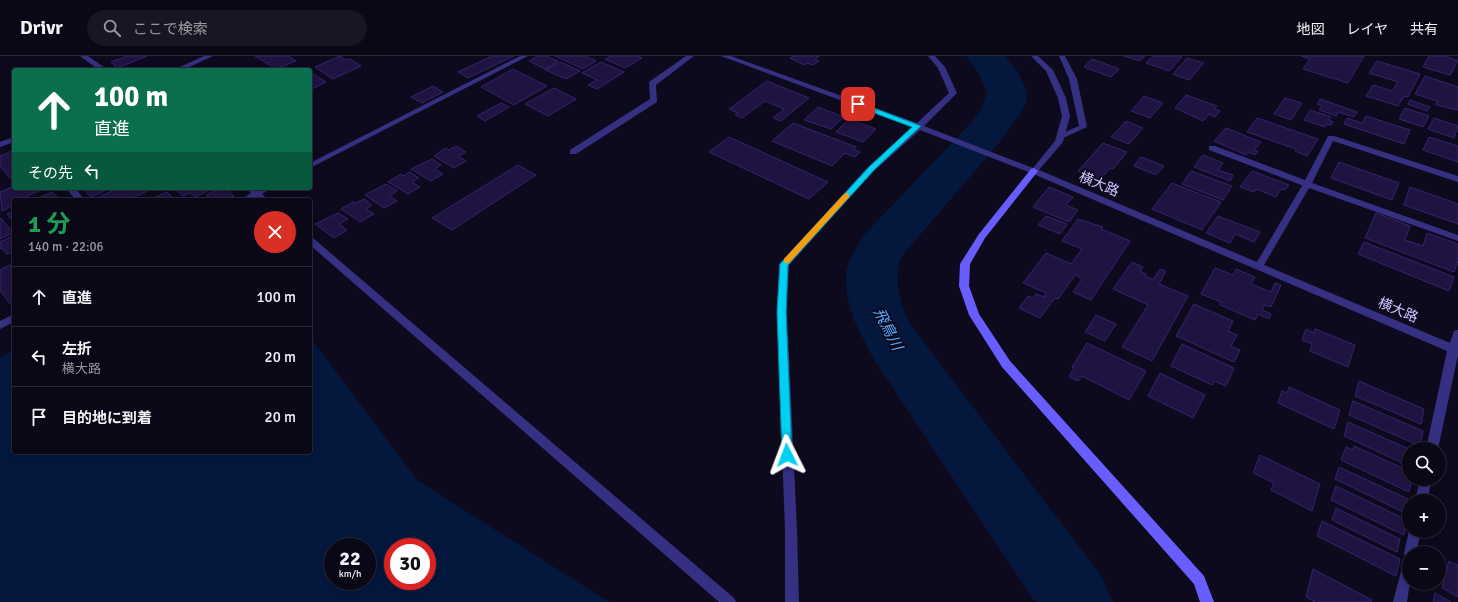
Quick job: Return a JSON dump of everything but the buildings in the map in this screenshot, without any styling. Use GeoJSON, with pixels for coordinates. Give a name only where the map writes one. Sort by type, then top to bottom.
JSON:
{"type":"FeatureCollection","features":[{"type":"Feature","properties":{"kind":"street"},"geometry":{"type":"LineString","coordinates":[[83,56],[101,68]]}},
{"type":"Feature","properties":{"kind":"street"},"geometry":{"type":"LineString","coordinates":[[182,68],[210,56]]}},
{"type":"Feature","properties":{"kind":"street"},"geometry":{"type":"LineString","coordinates":[[312,165],[525,56]]}},
{"type":"Feature","properties":{"kind":"street"},"geometry":{"type":"LineString","coordinates":[[573,152],[654,100],[652,84],[691,56]]}},
{"type":"Feature","properties":{"kind":"street","name":"横大路"},"geometry":{"type":"LineString","coordinates":[[724,56],[944,136],[1034,171],[1456,350]]}},
{"type":"Feature","properties":{"kind":"street"},"geometry":{"type":"LineString","coordinates":[[792,602],[791,531],[782,312],[784,264],[871,168],[937,110],[953,93],[941,67],[931,56]]}},
{"type":"Feature","properties":{"kind":"street"},"geometry":{"type":"LineString","coordinates":[[1034,56],[1049,70],[1062,98],[1066,116],[1061,137],[1059,142],[982,236],[965,264],[964,286],[974,315],[1006,364],[1198,580],[1207,602]]}},
{"type":"Feature","properties":{"kind":"street"},"geometry":{"type":"LineString","coordinates":[[1061,137],[1083,127],[1073,79],[1062,56]]}},
{"type":"Feature","properties":{"kind":"street"},"geometry":{"type":"LineString","coordinates":[[1259,266],[1307,184],[1331,138],[1458,179]]}},
{"type":"Feature","properties":{"kind":"street"},"geometry":{"type":"LineString","coordinates":[[0,145],[12,140]]}},
{"type":"Feature","properties":{"kind":"street"},"geometry":{"type":"LineString","coordinates":[[1212,148],[1458,238]]}},
{"type":"Feature","properties":{"kind":"street"},"geometry":{"type":"LineString","coordinates":[[72,190],[79,198]]}},
{"type":"Feature","properties":{"kind":"street"},"geometry":{"type":"LineString","coordinates":[[253,191],[262,198]]}},
{"type":"Feature","properties":{"kind":"street"},"geometry":{"type":"LineString","coordinates":[[312,242],[729,602]]}},
{"type":"Feature","properties":{"kind":"street"},"geometry":{"type":"LineString","coordinates":[[0,325],[12,319]]}},
{"type":"Feature","properties":{"kind":"street"},"geometry":{"type":"LineString","coordinates":[[1434,442],[1456,350],[1458,334]]}},
{"type":"Feature","properties":{"kind":"street"},"geometry":{"type":"LineString","coordinates":[[1400,602],[1403,590]]}},
{"type":"Feature","properties":{"kind":"water"},"geometry":{"type":"Polygon","coordinates":[[[312,340],[417,480],[609,602],[0,602],[0,357],[12,351],[12,454],[312,454],[312,340]]]}},
{"type":"Feature","properties":{"kind":"waterway","name":"飛鳥川"},"geometry":{"type":"LineString","coordinates":[[985,56],[997,71],[1007,91],[1005,102],[1000,113],[984,134],[881,248],[875,260],[872,272],[873,296],[881,320],[893,343],[1077,602]]}},
{"type":"Feature","properties":{"kind":"slow traffic"},"geometry":{"type":"LineString","coordinates":[[787,261],[847,196]]}},
{"type":"Feature","properties":{"kind":"route"},"geometry":{"type":"LineString","coordinates":[[787,455],[782,312],[784,264],[871,168],[917,126],[858,104]]}}]}
